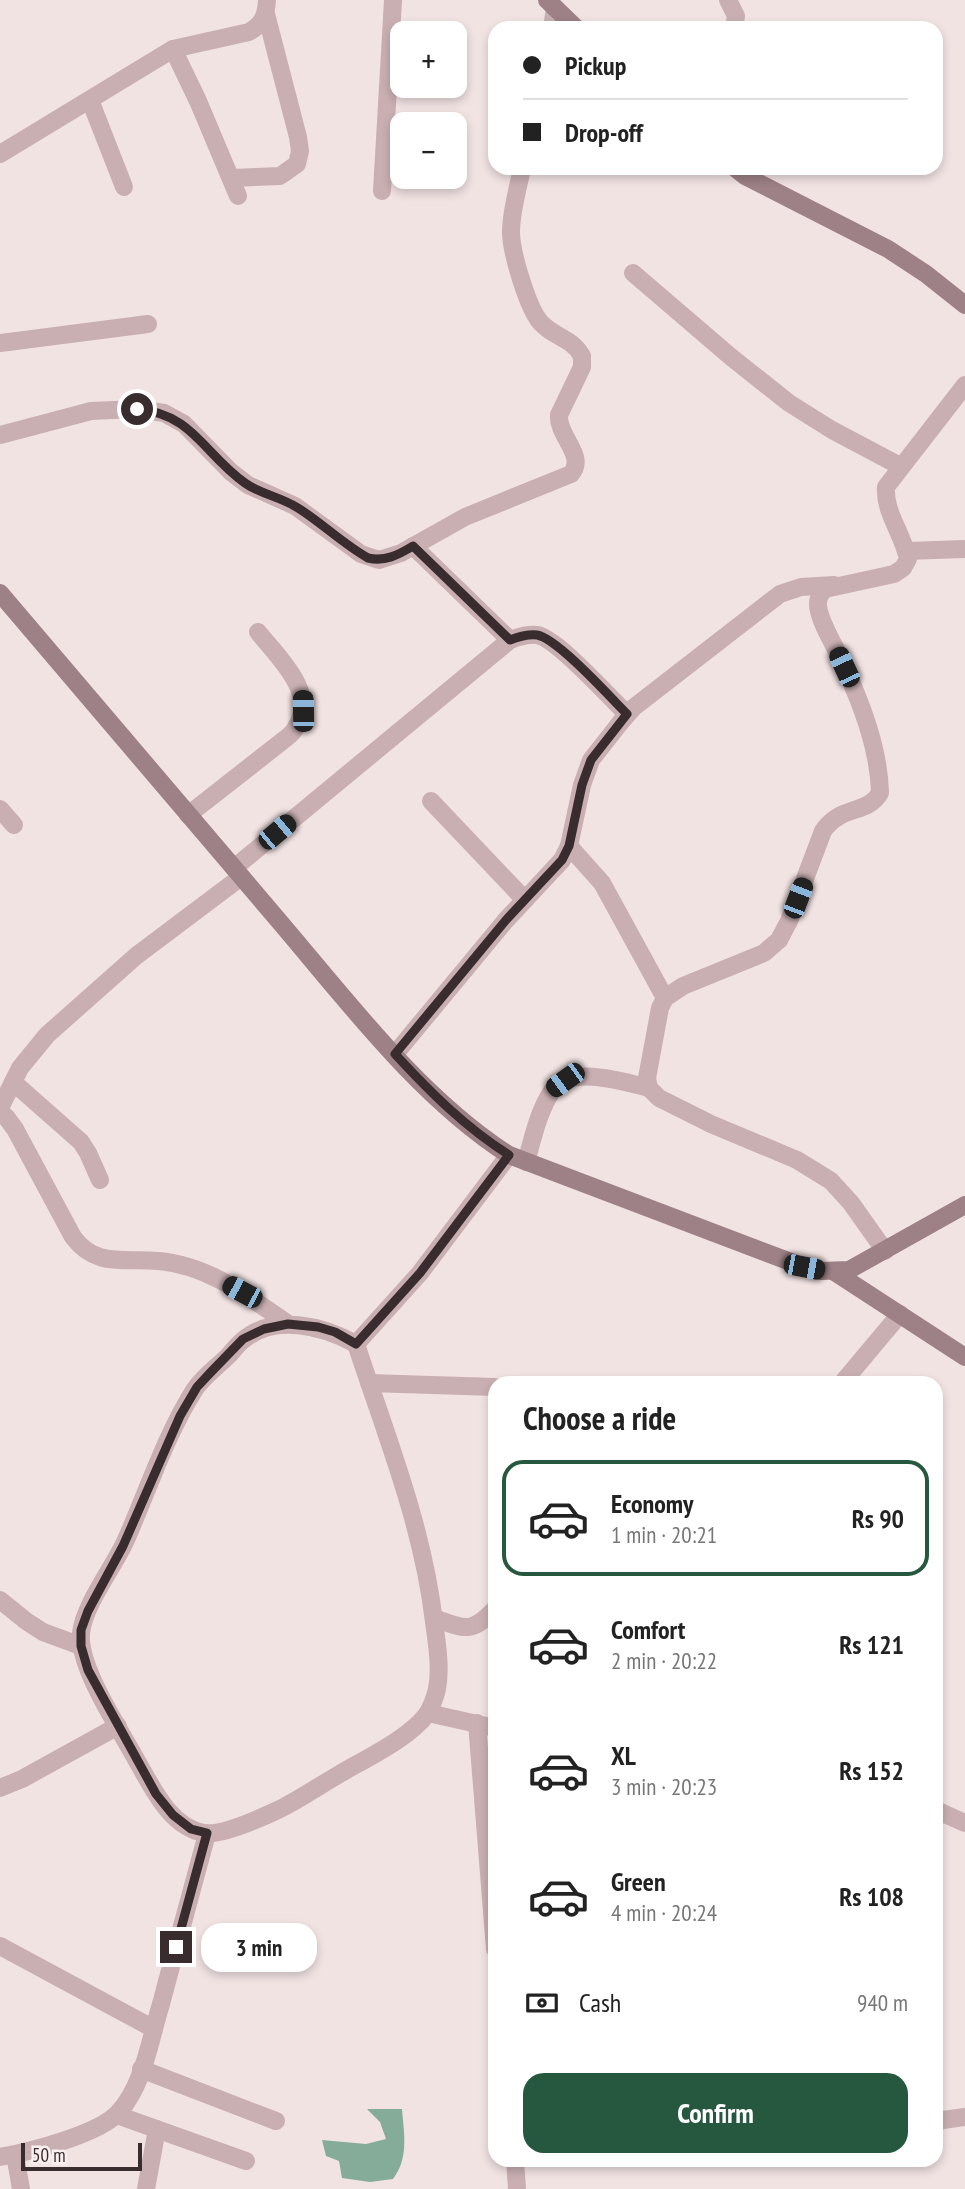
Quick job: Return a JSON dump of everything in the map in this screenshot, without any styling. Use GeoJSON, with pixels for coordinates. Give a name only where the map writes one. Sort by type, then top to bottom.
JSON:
{"type":"FeatureCollection","features":[{"type":"Feature","properties":{"kind":"street"},"geometry":{"type":"LineString","coordinates":[[382,191],[393,0]]}},
{"type":"Feature","properties":{"kind":"street"},"geometry":{"type":"LineString","coordinates":[[728,0],[736,16],[735,21]]}},
{"type":"Feature","properties":{"kind":"street"},"geometry":{"type":"LineString","coordinates":[[551,4],[569,21]]}},
{"type":"Feature","properties":{"kind":"street"},"geometry":{"type":"LineString","coordinates":[[0,154],[173,49],[249,32],[258,27],[267,7]]}},
{"type":"Feature","properties":{"kind":"street"},"geometry":{"type":"LineString","coordinates":[[231,178],[280,176],[297,164],[300,151],[267,7]]}},
{"type":"Feature","properties":{"kind":"street"},"geometry":{"type":"LineString","coordinates":[[173,49],[238,196]]}},
{"type":"Feature","properties":{"kind":"street"},"geometry":{"type":"LineString","coordinates":[[90,100],[124,187]]}},
{"type":"Feature","properties":{"kind":"street"},"geometry":{"type":"LineString","coordinates":[[0,435],[91,411],[137,409],[164,413],[184,424],[231,472],[248,485],[295,506],[368,558],[379,560],[413,546],[465,517],[572,474],[576,468],[574,454],[558,423],[562,406],[582,367],[582,356],[569,340],[547,329],[535,316],[523,286],[511,242],[521,175]]}},
{"type":"Feature","properties":{"kind":"street"},"geometry":{"type":"LineString","coordinates":[[744,175],[888,249],[965,304]]}},
{"type":"Feature","properties":{"kind":"street"},"geometry":{"type":"LineString","coordinates":[[633,274],[731,357],[796,407],[832,430],[900,466]]}},
{"type":"Feature","properties":{"kind":"street"},"geometry":{"type":"LineString","coordinates":[[0,343],[148,324]]}},
{"type":"Feature","properties":{"kind":"street"},"geometry":{"type":"LineString","coordinates":[[395,1054],[562,860],[569,846],[582,785],[591,760],[627,714],[780,594],[801,587],[834,585],[894,574],[903,569],[908,559],[885,497],[886,486],[965,385]]}},
{"type":"Feature","properties":{"kind":"street"},"geometry":{"type":"LineString","coordinates":[[413,546],[510,640]]}},
{"type":"Feature","properties":{"kind":"street"},"geometry":{"type":"LineString","coordinates":[[906,551],[965,549]]}},
{"type":"Feature","properties":{"kind":"street"},"geometry":{"type":"LineString","coordinates":[[649,1088],[648,1069],[660,1008],[665,998],[683,986],[772,948],[784,933],[823,831],[844,812],[869,805],[880,793],[866,720],[817,602],[825,589],[834,585]]}},
{"type":"Feature","properties":{"kind":"street"},"geometry":{"type":"LineString","coordinates":[[0,593],[395,1054],[456,1117],[482,1138],[526,1162],[804,1267],[849,1270],[965,1205]]}},
{"type":"Feature","properties":{"kind":"street"},"geometry":{"type":"LineString","coordinates":[[188,815],[285,740],[297,727],[303,711],[303,696],[258,632]]}},
{"type":"Feature","properties":{"kind":"street"},"geometry":{"type":"LineString","coordinates":[[288,1324],[242,1292],[203,1271],[158,1261],[103,1259],[82,1249],[15,1129],[0,1110],[20,1068],[35,1047],[136,956],[510,640],[537,635],[547,638],[627,714]]}},
{"type":"Feature","properties":{"kind":"street"},"geometry":{"type":"LineString","coordinates":[[431,801],[525,900]]}},
{"type":"Feature","properties":{"kind":"street"},"geometry":{"type":"LineString","coordinates":[[0,809],[15,825]]}},
{"type":"Feature","properties":{"kind":"street"},"geometry":{"type":"LineString","coordinates":[[569,846],[602,883],[665,998]]}},
{"type":"Feature","properties":{"kind":"street"},"geometry":{"type":"LineString","coordinates":[[526,1162],[538,1121],[553,1088],[565,1080],[586,1076],[649,1088],[659,1098],[711,1124],[797,1160],[824,1177],[851,1203],[885,1251]]}},
{"type":"Feature","properties":{"kind":"street"},"geometry":{"type":"LineString","coordinates":[[13,1083],[81,1142],[100,1180]]}},
{"type":"Feature","properties":{"kind":"street"},"geometry":{"type":"LineString","coordinates":[[356,1344],[420,1273],[509,1155]]}},
{"type":"Feature","properties":{"kind":"street"},"geometry":{"type":"LineString","coordinates":[[833,1271],[965,1357]]}},
{"type":"Feature","properties":{"kind":"street"},"geometry":{"type":"LineString","coordinates":[[848,1376],[900,1314]]}},
{"type":"Feature","properties":{"kind":"street"},"geometry":{"type":"LineString","coordinates":[[288,1324],[318,1327],[335,1332],[356,1344],[405,1488],[431,1589],[438,1649],[437,1690],[428,1713],[414,1728],[389,1745],[279,1810],[227,1829],[207,1833],[191,1829],[173,1815],[156,1794],[88,1670],[81,1646],[81,1630],[88,1611],[123,1546],[180,1416],[197,1387],[243,1339],[264,1329],[288,1324]]}},
{"type":"Feature","properties":{"kind":"street"},"geometry":{"type":"LineString","coordinates":[[369,1382],[488,1387]]}},
{"type":"Feature","properties":{"kind":"street"},"geometry":{"type":"LineString","coordinates":[[0,1600],[43,1632],[81,1646]]}},
{"type":"Feature","properties":{"kind":"street"},"geometry":{"type":"LineString","coordinates":[[434,1618],[470,1628],[488,1616]]}},
{"type":"Feature","properties":{"kind":"street"},"geometry":{"type":"LineString","coordinates":[[428,1713],[488,1726]]}},
{"type":"Feature","properties":{"kind":"street"},"geometry":{"type":"LineString","coordinates":[[477,1723],[488,1829]]}},
{"type":"Feature","properties":{"kind":"street"},"geometry":{"type":"LineString","coordinates":[[0,1788],[22,1779],[118,1726]]}},
{"type":"Feature","properties":{"kind":"street"},"geometry":{"type":"LineString","coordinates":[[943,1813],[965,1823]]}},
{"type":"Feature","properties":{"kind":"street"},"geometry":{"type":"LineString","coordinates":[[21,2189],[8,2156],[75,2137],[93,2129],[117,2115],[137,2082],[207,1833]]}},
{"type":"Feature","properties":{"kind":"street"},"geometry":{"type":"LineString","coordinates":[[0,1946],[153,2029]]}},
{"type":"Feature","properties":{"kind":"street"},"geometry":{"type":"LineString","coordinates":[[141,2069],[276,2121]]}},
{"type":"Feature","properties":{"kind":"street"},"geometry":{"type":"LineString","coordinates":[[117,2115],[246,2161]]}},
{"type":"Feature","properties":{"kind":"street"},"geometry":{"type":"LineString","coordinates":[[943,2120],[965,2117]]}},
{"type":"Feature","properties":{"kind":"street"},"geometry":{"type":"LineString","coordinates":[[146,2189],[158,2129]]}},
{"type":"Feature","properties":{"kind":"street"},"geometry":{"type":"LineString","coordinates":[[515,2167],[517,2189]]}},
{"type":"Feature","properties":{"kind":"shaded area"},"geometry":{"type":"Polygon","coordinates":[[[367,2109],[402,2109],[403,2154],[393,2179],[370,2182],[342,2178],[339,2161],[326,2156],[322,2140],[366,2144],[386,2139],[380,2122],[367,2109]]]}},
{"type":"Feature","properties":{"kind":"route"},"geometry":{"type":"LineString","coordinates":[[137,409],[164,413],[184,424],[231,472],[248,485],[295,506],[368,558],[388,558],[413,546],[510,640],[537,635],[547,638],[627,714],[591,760],[582,785],[569,846],[562,860],[506,920],[395,1054],[456,1117],[509,1155],[420,1273],[356,1344],[335,1332],[318,1327],[288,1324],[264,1329],[243,1339],[197,1387],[180,1416],[123,1546],[88,1611],[81,1630],[81,1646],[88,1670],[156,1794],[173,1815],[191,1829],[207,1833],[176,1947]]}}]}
